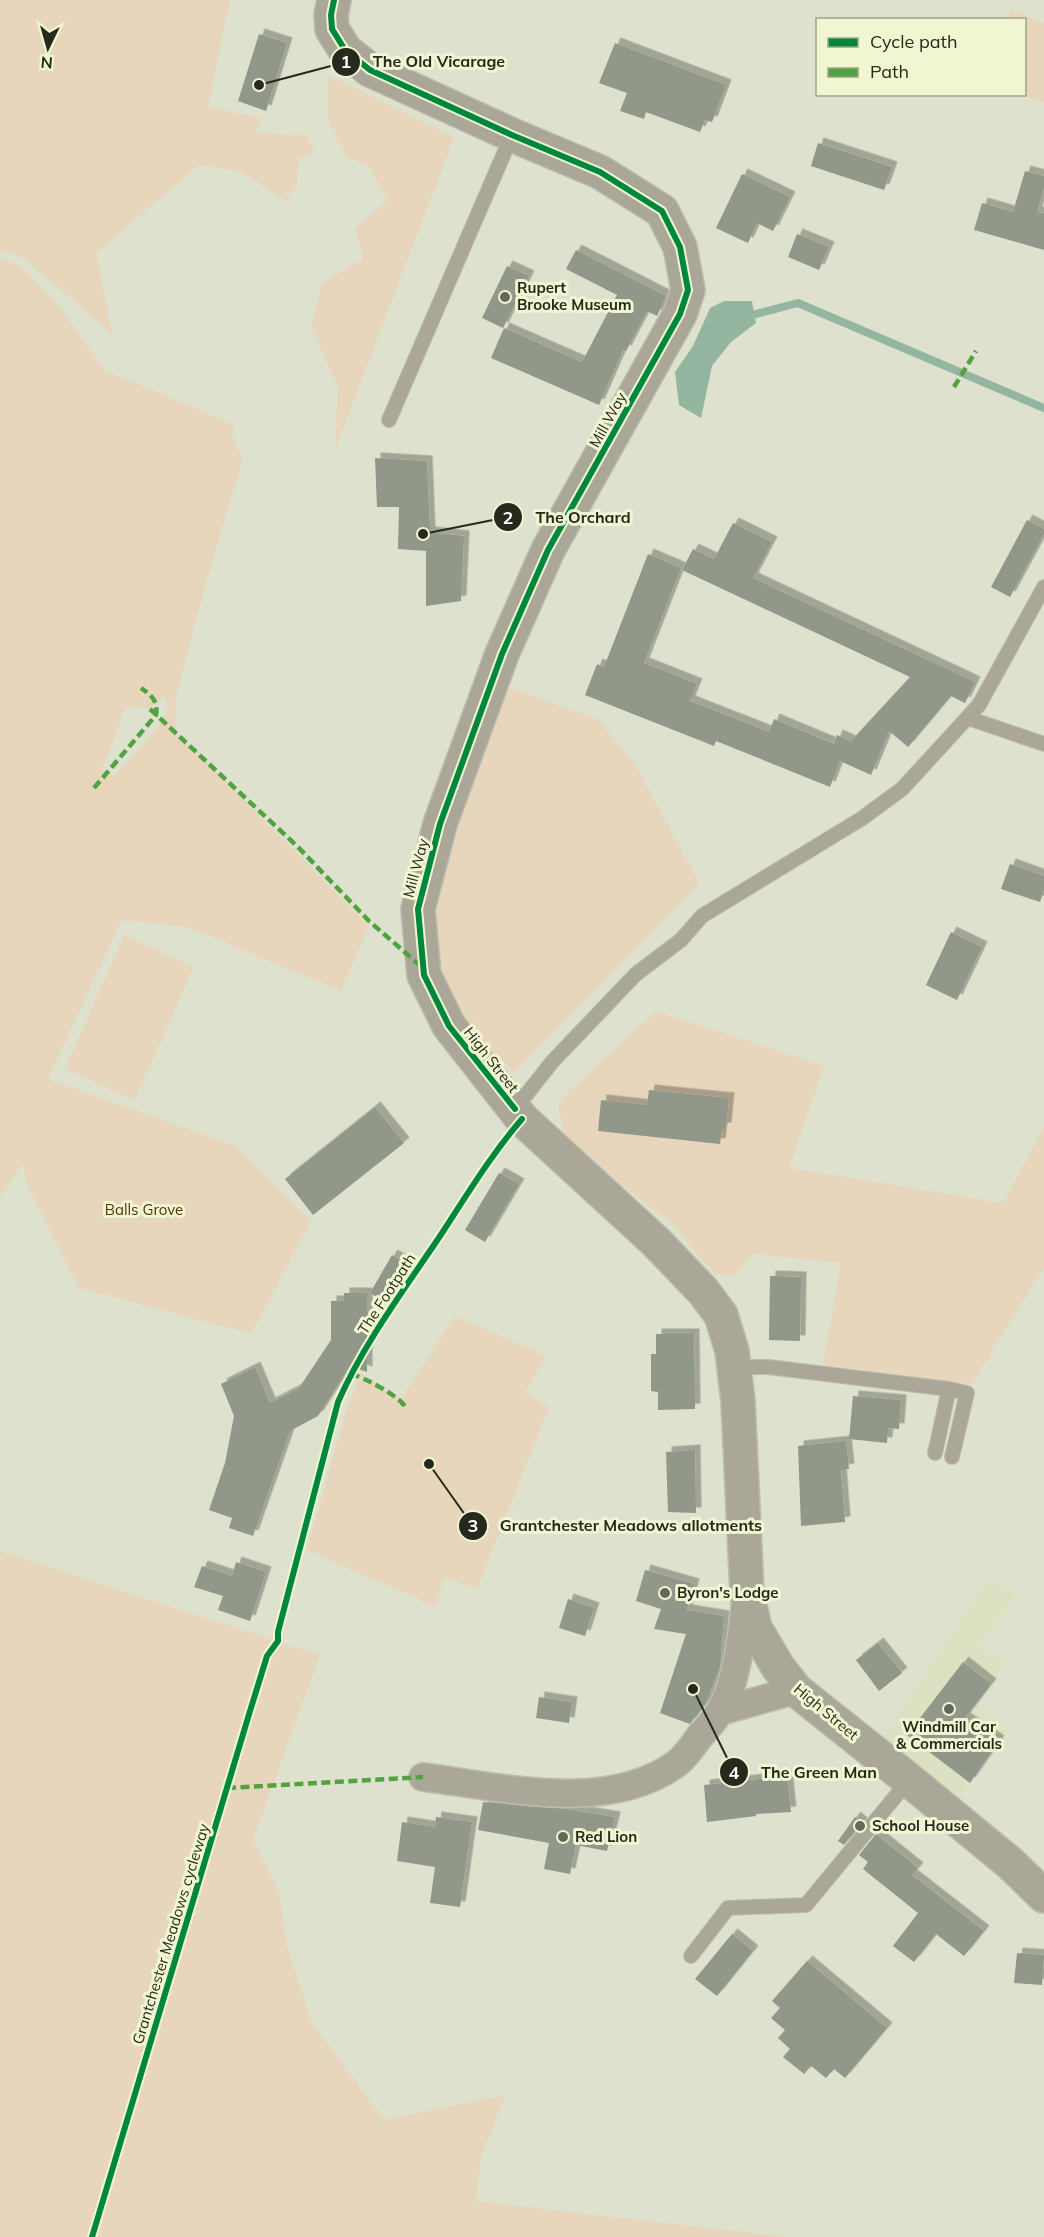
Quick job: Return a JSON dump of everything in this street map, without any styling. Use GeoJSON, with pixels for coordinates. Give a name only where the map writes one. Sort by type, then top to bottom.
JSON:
{"type":"FeatureCollection","features":[{"type":"Feature","properties":{"kind":"street","name":"Mill Way"},"geometry":{"type":"LineString","coordinates":[[334,0],[331,15],[332,29],[345,50],[370,70],[512,135],[600,172],[662,211],[680,247],[688,290],[680,314],[548,550],[502,654],[440,824],[418,909],[424,975],[449,1026]]}},
{"type":"Feature","properties":{"kind":"street","name":"High Street"},"geometry":{"type":"LineString","coordinates":[[449,1026],[515,1109],[656,1242],[703,1291],[721,1315],[734,1367],[747,1593],[755,1628],[778,1667],[796,1690],[1010,1863],[1044,1896]]}},
{"type":"Feature","properties":{"kind":"street"},"geometry":{"type":"LineString","coordinates":[[423,1777],[529,1790],[585,1793],[614,1791],[642,1782],[678,1763],[721,1711],[737,1660],[747,1593]]}},
{"type":"Feature","properties":{"kind":"street"},"geometry":{"type":"LineString","coordinates":[[721,1711],[796,1690]]}},
{"type":"Feature","properties":{"kind":"lane"},"geometry":{"type":"LineString","coordinates":[[389,420],[512,135]]}},
{"type":"Feature","properties":{"kind":"lane"},"geometry":{"type":"LineString","coordinates":[[515,1109],[552,1062],[636,974],[681,940],[702,916],[861,819],[902,789],[979,705],[1044,587]]}},
{"type":"Feature","properties":{"kind":"lane"},"geometry":{"type":"LineString","coordinates":[[968,718],[1044,744]]}},
{"type":"Feature","properties":{"kind":"lane"},"geometry":{"type":"LineString","coordinates":[[734,1367],[768,1367],[967,1393],[952,1458]]}},
{"type":"Feature","properties":{"kind":"lane"},"geometry":{"type":"LineString","coordinates":[[935,1453],[950,1389]]}},
{"type":"Feature","properties":{"kind":"lane"},"geometry":{"type":"LineString","coordinates":[[691,1956],[728,1908],[806,1905],[909,1780]]}},
{"type":"Feature","properties":{"kind":"shaded area"},"geometry":{"type":"Polygon","coordinates":[[[724,301],[752,301],[756,323],[731,342],[712,366],[701,418],[679,405],[675,372],[693,346],[710,308],[724,301]]]}},
{"type":"Feature","properties":{"kind":"shaded area"},"geometry":{"type":"Polygon","coordinates":[[[989,1577],[1017,1596],[979,1645],[1005,1663],[976,1706],[1008,1728],[961,1797],[882,1738],[989,1577]]]}},
{"type":"Feature","properties":{"kind":"green space"},"geometry":{"type":"Polygon","coordinates":[[[0,0],[230,0],[208,107],[262,118],[255,132],[306,136],[315,152],[299,159],[297,184],[287,201],[239,171],[199,165],[96,253],[112,334],[25,259],[0,250],[0,0]]]}},
{"type":"Feature","properties":{"kind":"green space"},"geometry":{"type":"Polygon","coordinates":[[[1011,10],[1044,23],[1044,102],[1026,96],[1026,18],[1007,18],[1011,10]]]}},
{"type":"Feature","properties":{"kind":"green space"},"geometry":{"type":"Polygon","coordinates":[[[328,75],[454,138],[335,450],[338,388],[311,325],[322,284],[364,258],[355,228],[388,200],[368,165],[347,158],[328,119],[328,75]]]}},
{"type":"Feature","properties":{"kind":"green space","name":"Balls Grove"},"geometry":{"type":"Polygon","coordinates":[[[0,257],[19,265],[61,308],[104,370],[235,425],[232,435],[243,459],[207,579],[175,700],[176,731],[369,926],[341,991],[188,927],[122,920],[48,1079],[235,1146],[311,1221],[251,1334],[79,1288],[26,1182],[23,1163],[0,1198],[0,257]],[[164,696],[150,709],[126,706],[102,769],[115,776],[158,727],[168,711],[164,696]]]}},
{"type":"Feature","properties":{"kind":"green space"},"geometry":{"type":"Polygon","coordinates":[[[506,686],[599,720],[635,764],[699,883],[514,1073],[470,1027],[428,948],[431,890],[506,686]]]}},
{"type":"Feature","properties":{"kind":"green space"},"geometry":{"type":"Polygon","coordinates":[[[124,935],[194,967],[135,1100],[65,1069],[124,935]]]}},
{"type":"Feature","properties":{"kind":"green space"},"geometry":{"type":"Polygon","coordinates":[[[656,1011],[824,1066],[789,1168],[1003,1203],[1044,1127],[1044,1267],[972,1384],[823,1365],[841,1263],[752,1254],[734,1275],[715,1275],[672,1223],[567,1145],[558,1106],[565,1095],[656,1011]]]}},
{"type":"Feature","properties":{"kind":"green space"},"geometry":{"type":"Polygon","coordinates":[[[455,1316],[546,1356],[525,1392],[549,1407],[477,1589],[444,1577],[436,1607],[307,1550],[346,1411],[361,1374],[401,1399],[455,1316]]]}},
{"type":"Feature","properties":{"kind":"green space"},"geometry":{"type":"Polygon","coordinates":[[[0,1551],[320,1655],[253,1840],[280,1894],[286,1943],[312,2023],[384,2120],[505,2095],[481,2157],[476,2201],[788,2237],[0,2237],[0,1551]]]}},
{"type":"Feature","properties":{"kind":"building"},"geometry":{"type":"Polygon","coordinates":[[[259,34],[287,43],[266,111],[238,101],[259,34]]]}},
{"type":"Feature","properties":{"kind":"building"},"geometry":{"type":"Polygon","coordinates":[[[615,43],[726,85],[712,122],[705,120],[700,132],[646,112],[644,119],[620,111],[627,93],[599,83],[615,43]]]}},
{"type":"Feature","properties":{"kind":"building"},"geometry":{"type":"Polygon","coordinates":[[[818,143],[892,167],[884,190],[811,166],[818,143]]]}},
{"type":"Feature","properties":{"kind":"building"},"geometry":{"type":"Polygon","coordinates":[[[1025,171],[1044,176],[1044,188],[1037,212],[1044,213],[1044,250],[974,230],[982,203],[1013,212],[1025,171]]]}},
{"type":"Feature","properties":{"kind":"building"},"geometry":{"type":"Polygon","coordinates":[[[742,174],[790,197],[773,231],[757,223],[748,243],[716,228],[742,174]]]}},
{"type":"Feature","properties":{"kind":"building"},"geometry":{"type":"Polygon","coordinates":[[[797,234],[829,247],[819,270],[788,257],[797,234]]]}},
{"type":"Feature","properties":{"kind":"building"},"geometry":{"type":"Polygon","coordinates":[[[576,250],[666,296],[657,316],[647,311],[626,351],[623,350],[599,405],[491,358],[504,328],[582,362],[617,295],[566,269],[576,250]]]}},
{"type":"Feature","properties":{"kind":"building","name":"Rupert Brooke Museum"},"geometry":{"type":"Polygon","coordinates":[[[507,266],[529,276],[503,328],[482,318],[507,266]]]}},
{"type":"Feature","properties":{"kind":"building"},"geometry":{"type":"Polygon","coordinates":[[[375,458],[427,461],[430,532],[464,536],[461,601],[426,606],[426,551],[398,549],[399,507],[377,507],[375,458]]]}},
{"type":"Feature","properties":{"kind":"building"},"geometry":{"type":"Polygon","coordinates":[[[1027,520],[1044,529],[1044,534],[1010,597],[991,587],[1027,520]]]}},
{"type":"Feature","properties":{"kind":"building"},"geometry":{"type":"Polygon","coordinates":[[[733,523],[772,542],[753,578],[975,682],[965,703],[951,696],[908,747],[889,731],[871,775],[840,761],[830,787],[716,741],[714,746],[585,695],[597,664],[604,667],[648,554],[681,568],[644,663],[697,684],[690,701],[769,732],[774,719],[834,744],[837,735],[851,741],[910,677],[682,570],[693,549],[714,559],[733,523]]]}},
{"type":"Feature","properties":{"kind":"building"},"geometry":{"type":"Polygon","coordinates":[[[1010,864],[1044,876],[1044,890],[1040,902],[1001,889],[1010,864]]]}},
{"type":"Feature","properties":{"kind":"building"},"geometry":{"type":"Polygon","coordinates":[[[951,932],[982,947],[957,1000],[926,985],[951,932]]]}},
{"type":"Feature","properties":{"kind":"building"},"geometry":{"type":"Polygon","coordinates":[[[649,1090],[729,1098],[726,1128],[722,1128],[720,1144],[598,1131],[601,1100],[647,1105],[649,1090]]]}},
{"type":"Feature","properties":{"kind":"building"},"geometry":{"type":"Polygon","coordinates":[[[375,1107],[404,1143],[313,1215],[285,1179],[375,1107]]]}},
{"type":"Feature","properties":{"kind":"building"},"geometry":{"type":"Polygon","coordinates":[[[499,1173],[519,1184],[485,1242],[465,1230],[499,1173]]]}},
{"type":"Feature","properties":{"kind":"building"},"geometry":{"type":"Polygon","coordinates":[[[392,1255],[411,1266],[389,1304],[370,1293],[392,1255]]]}},
{"type":"Feature","properties":{"kind":"building"},"geometry":{"type":"Polygon","coordinates":[[[770,1276],[801,1277],[800,1341],[769,1340],[770,1276]]]}},
{"type":"Feature","properties":{"kind":"building"},"geometry":{"type":"Polygon","coordinates":[[[344,1293],[367,1293],[367,1372],[350,1366],[318,1416],[290,1431],[253,1536],[229,1528],[232,1518],[209,1510],[225,1463],[234,1416],[221,1384],[255,1367],[270,1403],[299,1388],[331,1340],[331,1301],[344,1301],[344,1293]]]}},
{"type":"Feature","properties":{"kind":"building"},"geometry":{"type":"Polygon","coordinates":[[[656,1334],[694,1334],[695,1409],[658,1410],[658,1392],[651,1391],[651,1354],[656,1354],[656,1334]]]}},
{"type":"Feature","properties":{"kind":"building"},"geometry":{"type":"Polygon","coordinates":[[[853,1396],[901,1400],[899,1429],[888,1428],[887,1443],[849,1439],[853,1396]]]}},
{"type":"Feature","properties":{"kind":"building"},"geometry":{"type":"Polygon","coordinates":[[[846,1441],[849,1469],[841,1470],[845,1522],[801,1526],[798,1446],[846,1441]]]}},
{"type":"Feature","properties":{"kind":"building"},"geometry":{"type":"Polygon","coordinates":[[[695,1450],[696,1513],[668,1512],[666,1452],[695,1450]]]}},
{"type":"Feature","properties":{"kind":"building"},"geometry":{"type":"Polygon","coordinates":[[[236,1562],[266,1572],[250,1621],[218,1610],[223,1596],[194,1587],[202,1566],[232,1576],[236,1562]]]}},
{"type":"Feature","properties":{"kind":"building"},"geometry":{"type":"Polygon","coordinates":[[[645,1570],[694,1584],[687,1610],[724,1616],[720,1667],[706,1703],[690,1724],[660,1713],[686,1634],[654,1629],[661,1609],[636,1601],[645,1570]]]}},
{"type":"Feature","properties":{"kind":"building"},"geometry":{"type":"Polygon","coordinates":[[[568,1599],[594,1608],[585,1636],[559,1628],[568,1599]]]}},
{"type":"Feature","properties":{"kind":"building"},"geometry":{"type":"Polygon","coordinates":[[[878,1643],[902,1673],[879,1691],[856,1660],[878,1643]]]}},
{"type":"Feature","properties":{"kind":"building","name":"Windmill Car & Commercials"},"geometry":{"type":"Polygon","coordinates":[[[963,1662],[991,1684],[965,1718],[999,1741],[970,1783],[907,1735],[963,1662]]]}},
{"type":"Feature","properties":{"kind":"building"},"geometry":{"type":"Polygon","coordinates":[[[539,1697],[572,1702],[569,1723],[536,1718],[539,1697]]]}},
{"type":"Feature","properties":{"kind":"building"},"geometry":{"type":"Polygon","coordinates":[[[787,1776],[791,1812],[756,1814],[756,1816],[707,1822],[704,1785],[787,1776]]]}},
{"type":"Feature","properties":{"kind":"building","name":"Red Lion"},"geometry":{"type":"Polygon","coordinates":[[[483,1802],[567,1809],[615,1817],[607,1851],[576,1845],[570,1874],[544,1869],[549,1843],[478,1830],[483,1802]]]}},
{"type":"Feature","properties":{"kind":"building"},"geometry":{"type":"Polygon","coordinates":[[[436,1817],[472,1822],[460,1907],[430,1903],[435,1867],[397,1861],[402,1822],[435,1827],[436,1817]]]}},
{"type":"Feature","properties":{"kind":"building"},"geometry":{"type":"Polygon","coordinates":[[[855,1817],[862,1823],[844,1845],[838,1841],[855,1817]]]}},
{"type":"Feature","properties":{"kind":"building"},"geometry":{"type":"Polygon","coordinates":[[[876,1834],[918,1868],[912,1875],[984,1931],[964,1956],[936,1934],[914,1962],[893,1946],[918,1913],[863,1869],[868,1862],[859,1855],[876,1834]]]}},
{"type":"Feature","properties":{"kind":"building"},"geometry":{"type":"Polygon","coordinates":[[[732,1934],[753,1951],[717,1996],[695,1979],[732,1934]]]}},
{"type":"Feature","properties":{"kind":"building"},"geometry":{"type":"Polygon","coordinates":[[[1017,1953],[1044,1955],[1042,1985],[1014,1983],[1017,1953]]]}},
{"type":"Feature","properties":{"kind":"building"},"geometry":{"type":"Polygon","coordinates":[[[807,1961],[887,2028],[845,2078],[834,2069],[826,2078],[811,2066],[804,2074],[783,2057],[790,2049],[778,2038],[785,2030],[771,2018],[780,2008],[772,2001],[807,1961]]]}},
{"type":"Feature","properties":{"kind":"waterway"},"geometry":{"type":"LineString","coordinates":[[744,317],[798,303],[1044,408]]}},
{"type":"Feature","properties":{"kind":"marked path"},"geometry":{"type":"LineString","coordinates":[[954,387],[976,351]]}},
{"type":"Feature","properties":{"kind":"marked path"},"geometry":{"type":"LineString","coordinates":[[94,788],[156,715],[153,699],[141,688]]}},
{"type":"Feature","properties":{"kind":"marked path"},"geometry":{"type":"LineString","coordinates":[[150,709],[298,847],[369,921],[423,968]]}},
{"type":"Feature","properties":{"kind":"marked path"},"geometry":{"type":"LineString","coordinates":[[351,1374],[389,1393],[405,1407]]}},
{"type":"Feature","properties":{"kind":"marked path"},"geometry":{"type":"LineString","coordinates":[[227,1788],[423,1777]]}},
{"type":"Feature","properties":{"kind":"cycle path"},"geometry":{"type":"LineString","coordinates":[[334,0],[331,15],[332,29],[345,50],[370,70],[512,135],[600,172],[662,211],[680,247],[688,290],[680,314],[548,550],[502,654],[440,824],[418,909],[424,975],[449,1026],[515,1109]]}},
{"type":"Feature","properties":{"kind":"cycle path","name":"The Footpath"},"geometry":{"type":"LineString","coordinates":[[92,2237],[267,1656],[278,1641],[278,1632],[338,1402],[383,1320],[488,1164],[522,1119]]}},
{"type":"Feature","properties":{"kind":"place","name":"The Old Vicarage"},"geometry":{"type":"Point","coordinates":[259,85]}},
{"type":"Feature","properties":{"kind":"place","name":"Rupert Brooke Museum"},"geometry":{"type":"Point","coordinates":[505,297]}},
{"type":"Feature","properties":{"kind":"place","name":"The Orchard"},"geometry":{"type":"Point","coordinates":[423,534]}},
{"type":"Feature","properties":{"kind":"place","name":"Grantchester Meadows allotments"},"geometry":{"type":"Point","coordinates":[429,1464]}},
{"type":"Feature","properties":{"kind":"place","name":"Byron's Lodge"},"geometry":{"type":"Point","coordinates":[665,1593]}},
{"type":"Feature","properties":{"kind":"place","name":"The Green Man"},"geometry":{"type":"Point","coordinates":[693,1689]}},
{"type":"Feature","properties":{"kind":"place","name":"Windmill Car & Commercials"},"geometry":{"type":"Point","coordinates":[949,1709]}},
{"type":"Feature","properties":{"kind":"place","name":"School House"},"geometry":{"type":"Point","coordinates":[860,1826]}},
{"type":"Feature","properties":{"kind":"place","name":"Red Lion"},"geometry":{"type":"Point","coordinates":[563,1837]}}]}
